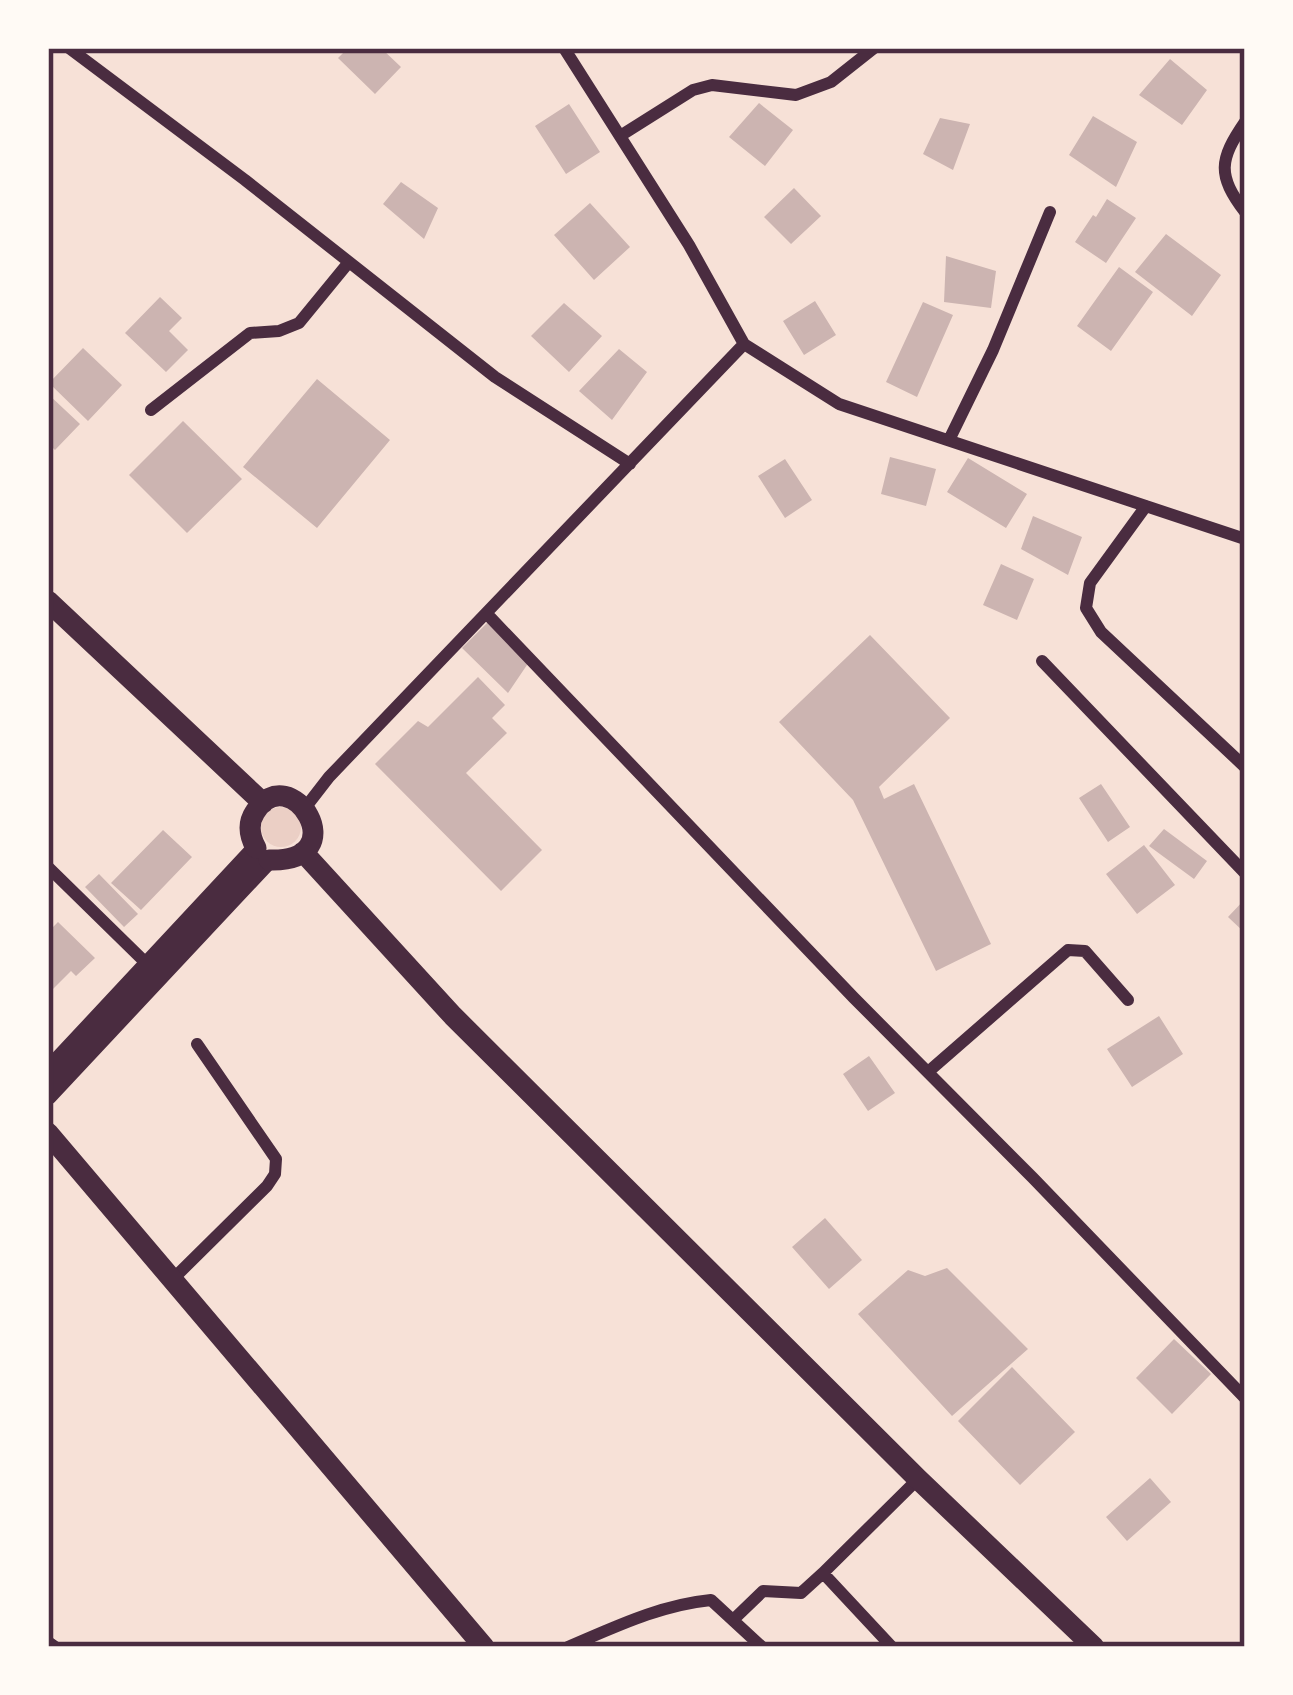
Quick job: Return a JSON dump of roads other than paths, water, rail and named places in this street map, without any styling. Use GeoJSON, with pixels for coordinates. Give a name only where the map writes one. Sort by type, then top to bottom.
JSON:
{"type":"FeatureCollection","features":[{"type":"Feature","properties":{"kind":"main road"},"geometry":{"type":"LineString","coordinates":[[48,601],[263,803]]}},
{"type":"Feature","properties":{"kind":"main road"},"geometry":{"type":"LineString","coordinates":[[290,798],[305,808],[313,826],[303,852],[286,860],[262,854],[250,829],[256,810],[271,799],[290,798]]}},
{"type":"Feature","properties":{"kind":"main road"},"geometry":{"type":"LineString","coordinates":[[303,852],[452,1016],[1094,1647]]}},
{"type":"Feature","properties":{"kind":"main road"},"geometry":{"type":"LineString","coordinates":[[48,1132],[484,1647]]}},
{"type":"Feature","properties":{"kind":"street"},"geometry":{"type":"LineString","coordinates":[[69,48],[496,377],[629,464]]}},
{"type":"Feature","properties":{"kind":"street"},"geometry":{"type":"LineString","coordinates":[[564,48],[689,245],[744,344],[839,404],[1245,539]]}},
{"type":"Feature","properties":{"kind":"street"},"geometry":{"type":"LineString","coordinates":[[620,136],[693,90],[712,85],[796,95],[831,82],[874,48]]}},
{"type":"Feature","properties":{"kind":"street"},"geometry":{"type":"LineString","coordinates":[[1245,122],[1231,142],[1222,171],[1229,191],[1245,212]]}},
{"type":"Feature","properties":{"kind":"street"},"geometry":{"type":"LineString","coordinates":[[950,440],[1050,212]]}},
{"type":"Feature","properties":{"kind":"street"},"geometry":{"type":"LineString","coordinates":[[152,410],[250,332],[279,331],[299,322],[350,262]]}},
{"type":"Feature","properties":{"kind":"street"},"geometry":{"type":"LineString","coordinates":[[305,808],[329,777],[744,344]]}},
{"type":"Feature","properties":{"kind":"street"},"geometry":{"type":"LineString","coordinates":[[1146,506],[1090,583],[1086,608],[1101,632],[1245,767]]}},
{"type":"Feature","properties":{"kind":"street"},"geometry":{"type":"LineString","coordinates":[[487,614],[1245,1398]]}},
{"type":"Feature","properties":{"kind":"street"},"geometry":{"type":"LineString","coordinates":[[1042,662],[1245,873]]}},
{"type":"Feature","properties":{"kind":"street"},"geometry":{"type":"LineString","coordinates":[[48,1071],[146,964],[262,854]]}},
{"type":"Feature","properties":{"kind":"street"},"geometry":{"type":"LineString","coordinates":[[48,1096],[262,854]]}},
{"type":"Feature","properties":{"kind":"street"},"geometry":{"type":"LineString","coordinates":[[48,867],[146,964]]}},
{"type":"Feature","properties":{"kind":"street"},"geometry":{"type":"LineString","coordinates":[[928,1072],[1068,950],[1085,951],[1128,1000]]}},
{"type":"Feature","properties":{"kind":"street"},"geometry":{"type":"LineString","coordinates":[[172,1280],[267,1186],[277,1159],[197,1044]]}},
{"type":"Feature","properties":{"kind":"street"},"geometry":{"type":"LineString","coordinates":[[733,1620],[763,1591],[801,1592],[919,1479]]}},
{"type":"Feature","properties":{"kind":"street"},"geometry":{"type":"LineString","coordinates":[[823,1573],[892,1647]]}},
{"type":"Feature","properties":{"kind":"street"},"geometry":{"type":"LineString","coordinates":[[568,1647],[656,1609],[711,1600],[762,1647]]}}]}
